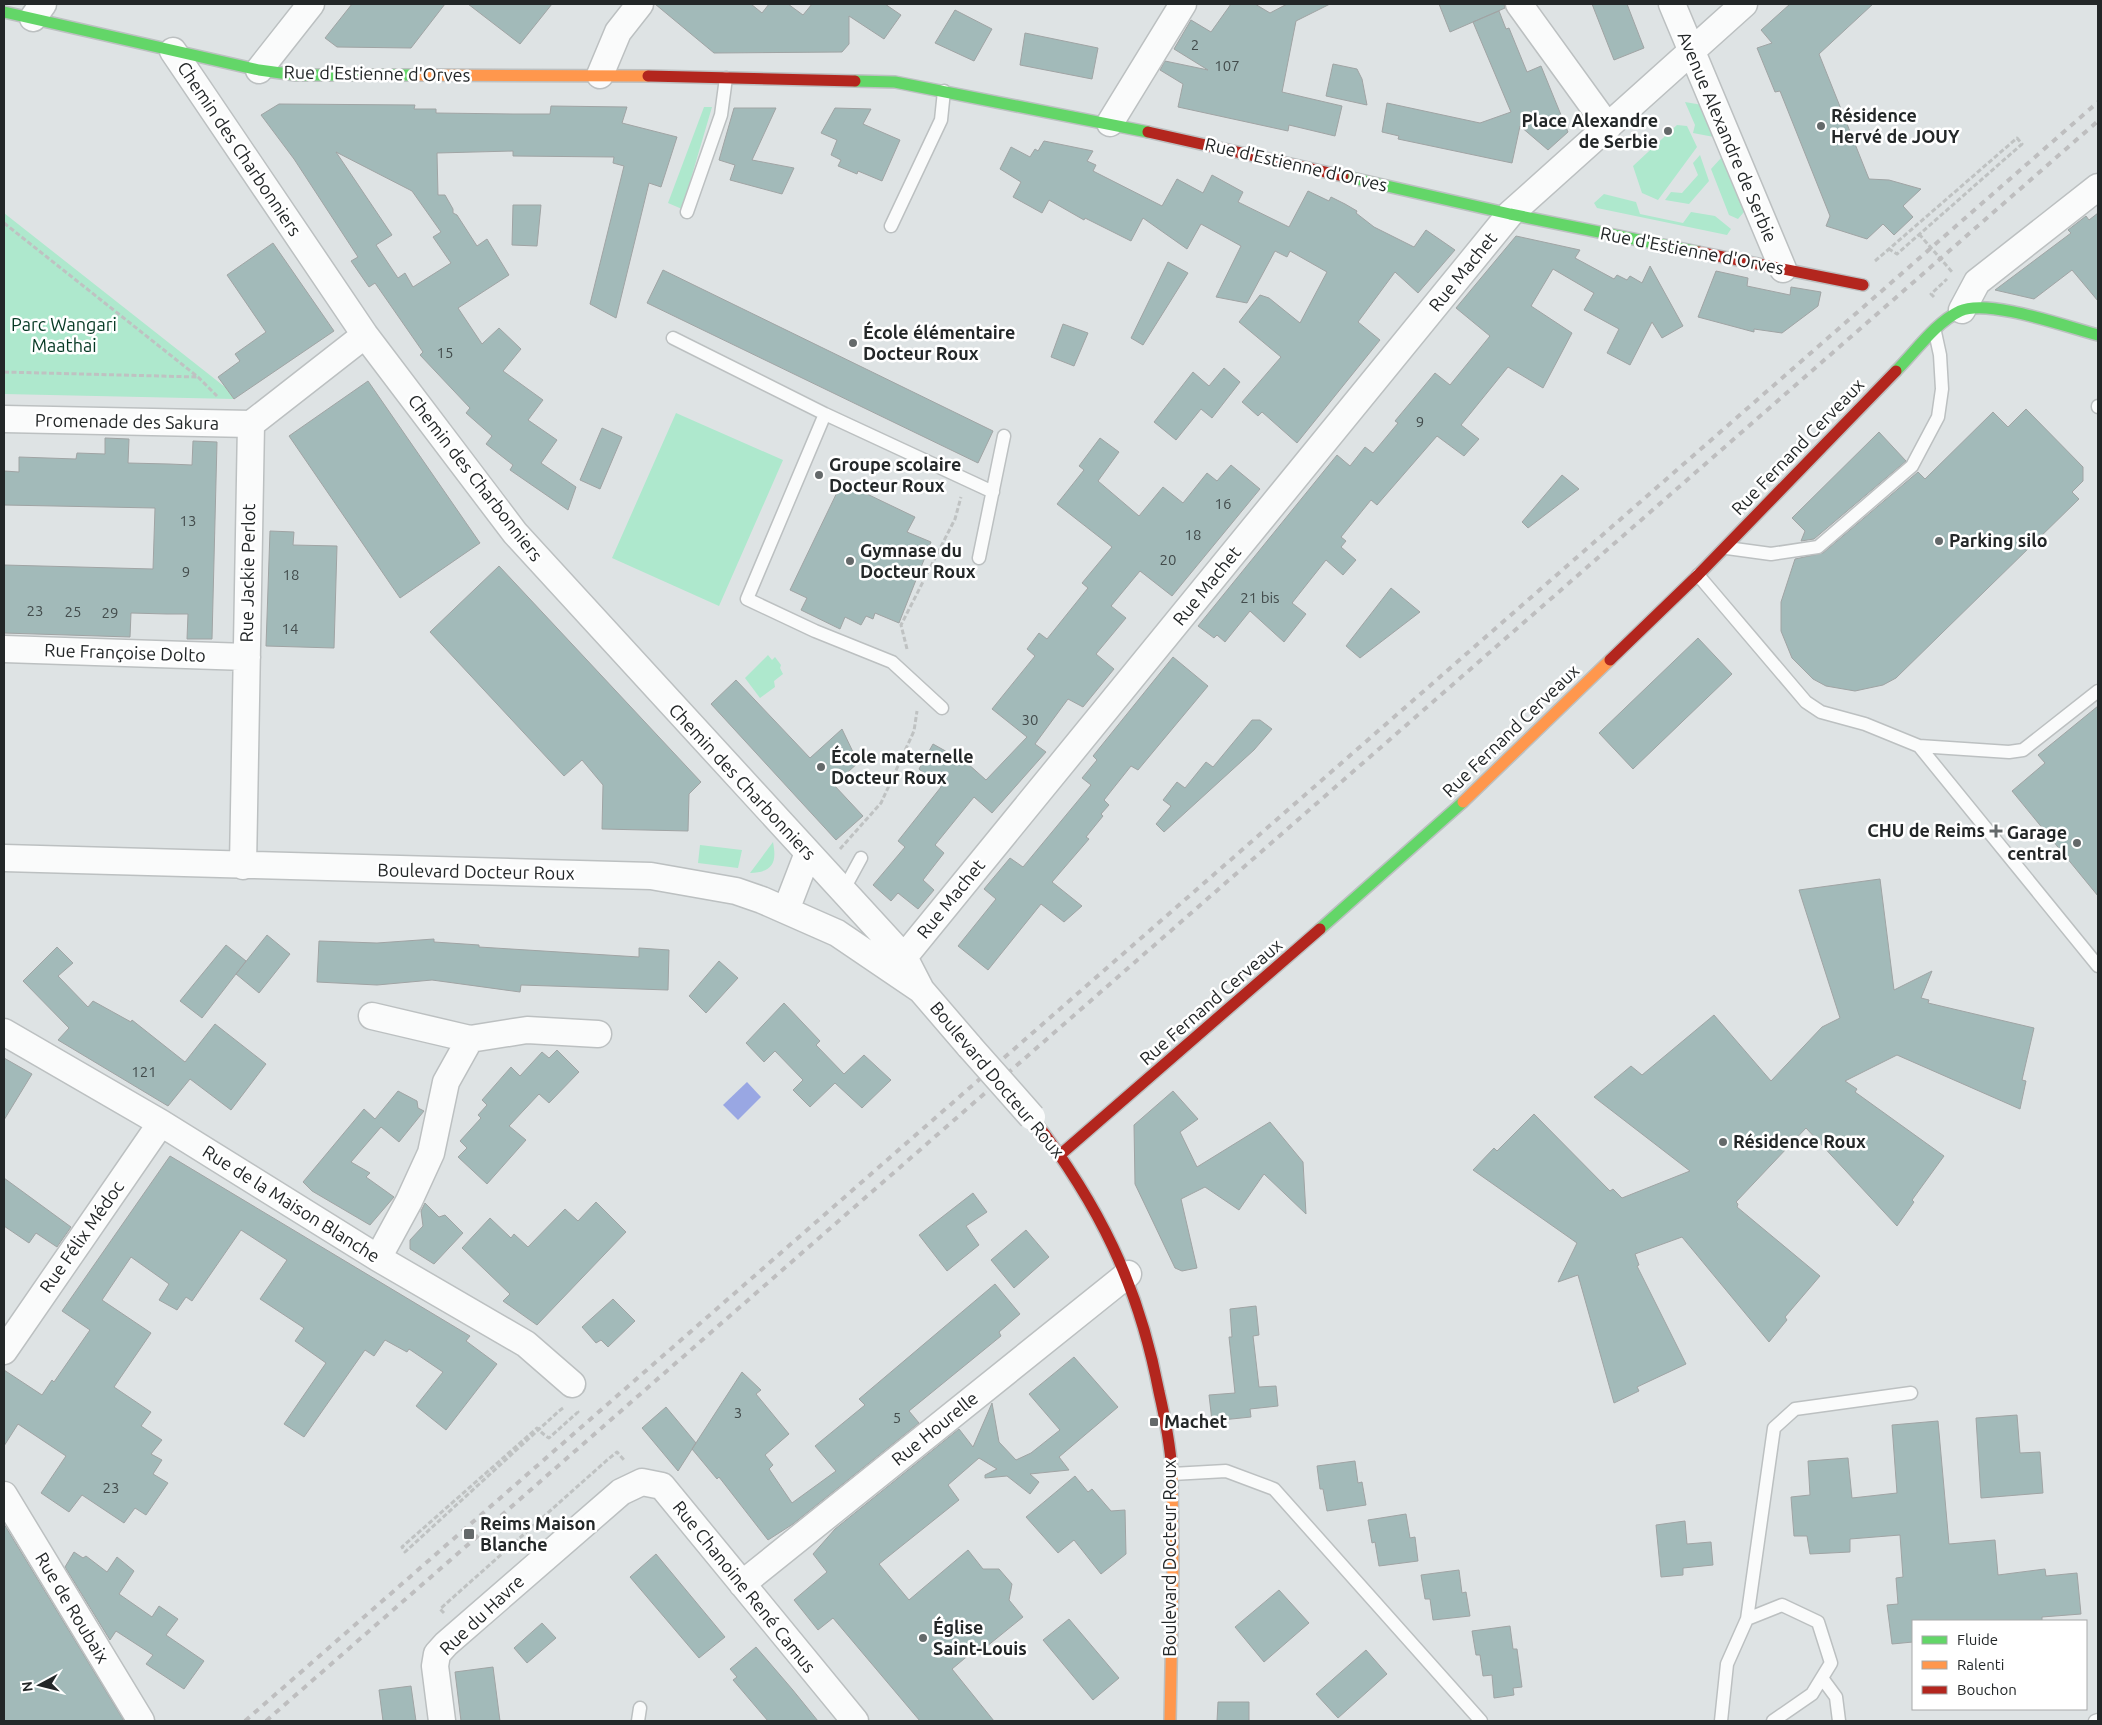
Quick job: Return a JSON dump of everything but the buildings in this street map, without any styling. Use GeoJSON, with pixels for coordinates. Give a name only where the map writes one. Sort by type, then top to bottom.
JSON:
{"type":"FeatureCollection","features":[{"type":"Feature","properties":{"kind":"street"},"geometry":{"type":"LineString","coordinates":[[259,70],[311,4]]}},
{"type":"Feature","properties":{"kind":"street"},"geometry":{"type":"LineString","coordinates":[[600,76],[618,32],[640,4]]}},
{"type":"Feature","properties":{"kind":"street"},"geometry":{"type":"LineString","coordinates":[[1110,123],[1183,4]]}},
{"type":"Feature","properties":{"kind":"street"},"geometry":{"type":"LineString","coordinates":[[1519,4],[1608,127]]}},
{"type":"Feature","properties":{"kind":"street","name":"Avenue Alexandre de Serbie"},"geometry":{"type":"LineString","coordinates":[[1672,4],[1783,269]]}},
{"type":"Feature","properties":{"kind":"street"},"geometry":{"type":"LineString","coordinates":[[1510,214],[1744,4]]}},
{"type":"Feature","properties":{"kind":"street","name":"Rue d'Estienne d'Orves"},"geometry":{"type":"LineString","coordinates":[[4,12],[38,11],[173,51],[259,70],[296,75],[600,76],[895,82],[1110,123],[1510,214],[1863,285]]}},
{"type":"Feature","properties":{"kind":"street","name":"Chemin des Charbonniers"},"geometry":{"type":"LineString","coordinates":[[173,51],[365,335],[515,533],[904,957]]}},
{"type":"Feature","properties":{"kind":"street"},"geometry":{"type":"LineString","coordinates":[[1962,310],[1977,282],[2098,187]]}},
{"type":"Feature","properties":{"kind":"street","name":"Rue Machet"},"geometry":{"type":"LineString","coordinates":[[904,957],[1510,214]]}},
{"type":"Feature","properties":{"kind":"street"},"geometry":{"type":"LineString","coordinates":[[1962,310],[1994,308],[2098,335]]}},
{"type":"Feature","properties":{"kind":"street","name":"Rue Fernand Cerveaux"},"geometry":{"type":"LineString","coordinates":[[1061,1154],[1218,1020],[1464,801],[1698,575],[1945,321],[1962,310]]}},
{"type":"Feature","properties":{"kind":"street"},"geometry":{"type":"LineString","coordinates":[[245,424],[365,335]]}},
{"type":"Feature","properties":{"kind":"street","name":"Promenade des Sakura"},"geometry":{"type":"LineString","coordinates":[[4,420],[245,424]]}},
{"type":"Feature","properties":{"kind":"street","name":"Rue Jackie Perlot"},"geometry":{"type":"LineString","coordinates":[[243,866],[247,657],[245,424]]}},
{"type":"Feature","properties":{"kind":"street","name":"Rue Françoise Dolto"},"geometry":{"type":"LineString","coordinates":[[4,649],[247,657]]}},
{"type":"Feature","properties":{"kind":"street"},"geometry":{"type":"LineString","coordinates":[[786,910],[808,853]]}},
{"type":"Feature","properties":{"kind":"street","name":"Boulevard Docteur Roux"},"geometry":{"type":"LineString","coordinates":[[4,858],[651,876],[736,891],[786,910],[837,933],[920,990],[1032,1117],[1061,1154],[1105,1226],[1128,1274],[1140,1308],[1155,1362],[1172,1474],[1170,1721]]}},
{"type":"Feature","properties":{"kind":"street","name":"Boulevard Docteur Roux"},"geometry":{"type":"LineString","coordinates":[[904,957],[920,990]]}},
{"type":"Feature","properties":{"kind":"street"},"geometry":{"type":"LineString","coordinates":[[372,1016],[470,1038],[527,1030],[598,1034]]}},
{"type":"Feature","properties":{"kind":"street","name":"Rue de la Maison Blanche"},"geometry":{"type":"LineString","coordinates":[[4,1032],[161,1123],[378,1258],[526,1344],[572,1384]]}},
{"type":"Feature","properties":{"kind":"street"},"geometry":{"type":"LineString","coordinates":[[378,1258],[409,1201],[431,1153],[446,1082],[470,1038]]}},
{"type":"Feature","properties":{"kind":"street","name":"Rue Félix Médoc"},"geometry":{"type":"LineString","coordinates":[[4,1351],[161,1123]]}},
{"type":"Feature","properties":{"kind":"street","name":"Rue Hourelle"},"geometry":{"type":"LineString","coordinates":[[742,1584],[1128,1274]]}},
{"type":"Feature","properties":{"kind":"street","name":"Rue Chanoine René Camus"},"geometry":{"type":"LineString","coordinates":[[621,1492],[642,1482],[662,1486],[855,1721]]}},
{"type":"Feature","properties":{"kind":"street","name":"Rue du Havre"},"geometry":{"type":"LineString","coordinates":[[442,1721],[435,1666],[436,1654],[621,1492]]}},
{"type":"Feature","properties":{"kind":"street","name":"Rue de Roubaix"},"geometry":{"type":"LineString","coordinates":[[4,1495],[141,1721]]}},
{"type":"Feature","properties":{"kind":"lane"},"geometry":{"type":"LineString","coordinates":[[687,212],[721,116],[726,78]]}},
{"type":"Feature","properties":{"kind":"lane"},"geometry":{"type":"LineString","coordinates":[[891,226],[941,120],[944,92]]}},
{"type":"Feature","properties":{"kind":"lane"},"geometry":{"type":"LineString","coordinates":[[1724,548],[1771,554],[1818,547],[1912,466],[1938,417],[1942,389],[1940,355],[1935,331]]}},
{"type":"Feature","properties":{"kind":"lane"},"geometry":{"type":"LineString","coordinates":[[672,338],[825,414],[993,492]]}},
{"type":"Feature","properties":{"kind":"lane"},"geometry":{"type":"LineString","coordinates":[[825,414],[747,599],[815,631],[892,662],[942,708]]}},
{"type":"Feature","properties":{"kind":"lane"},"geometry":{"type":"LineString","coordinates":[[979,558],[1004,436]]}},
{"type":"Feature","properties":{"kind":"lane"},"geometry":{"type":"LineString","coordinates":[[1698,575],[1806,702],[1821,712],[1865,724],[1919,746],[2009,752],[2023,750],[2098,691]]}},
{"type":"Feature","properties":{"kind":"lane"},"geometry":{"type":"LineString","coordinates":[[1919,746],[2098,966]]}},
{"type":"Feature","properties":{"kind":"lane"},"geometry":{"type":"LineString","coordinates":[[843,891],[861,858]]}},
{"type":"Feature","properties":{"kind":"lane"},"geometry":{"type":"LineString","coordinates":[[1721,1721],[1727,1664],[1747,1619],[1774,1428],[1795,1409],[1911,1392]]}},
{"type":"Feature","properties":{"kind":"lane"},"geometry":{"type":"LineString","coordinates":[[1172,1474],[1226,1471],[1274,1489],[1481,1721]]}},
{"type":"Feature","properties":{"kind":"lane"},"geometry":{"type":"LineString","coordinates":[[1747,1619],[1782,1605],[1818,1622],[1831,1663],[1812,1694],[1773,1721]]}},
{"type":"Feature","properties":{"kind":"lane"},"geometry":{"type":"LineString","coordinates":[[1822,1678],[1836,1696],[1839,1721]]}},
{"type":"Feature","properties":{"kind":"lane"},"geometry":{"type":"LineString","coordinates":[[638,1721],[640,1708]]}},
{"type":"Feature","properties":{"kind":"path"},"geometry":{"type":"LineString","coordinates":[[1875,261],[2017,138],[2022,144],[1897,254],[1889,249]]}},
{"type":"Feature","properties":{"kind":"path"},"geometry":{"type":"LineString","coordinates":[[4,223],[198,377],[245,424]]}},
{"type":"Feature","properties":{"kind":"path"},"geometry":{"type":"LineString","coordinates":[[1918,234],[1954,273],[1931,294]]}},
{"type":"Feature","properties":{"kind":"path"},"geometry":{"type":"LineString","coordinates":[[4,372],[198,377]]}},
{"type":"Feature","properties":{"kind":"path"},"geometry":{"type":"LineString","coordinates":[[560,1411],[554,1416],[543,1427],[537,1433],[405,1552],[402,1547],[537,1428],[540,1432],[548,1438],[574,1415]]}},
{"type":"Feature","properties":{"kind":"path"},"geometry":{"type":"LineString","coordinates":[[440,1609],[606,1461],[617,1452],[623,1459]]}},
{"type":"Feature","properties":{"kind":"path"},"geometry":{"type":"LineString","coordinates":[[578,1481],[584,1488]]}},
{"type":"Feature","properties":{"kind":"green space"},"geometry":{"type":"Polygon","coordinates":[[[1685,102],[1708,106],[1749,206],[1738,219],[1729,215],[1711,169],[1721,158],[1714,137],[1693,133],[1695,125],[1685,102]]]}},
{"type":"Feature","properties":{"kind":"green space"},"geometry":{"type":"Polygon","coordinates":[[[704,107],[712,107],[682,209],[668,203],[704,107]]]}},
{"type":"Feature","properties":{"kind":"green space"},"geometry":{"type":"Polygon","coordinates":[[[1677,125],[1687,126],[1697,147],[1658,200],[1642,193],[1633,166],[1677,125]]]}},
{"type":"Feature","properties":{"kind":"green space"},"geometry":{"type":"Polygon","coordinates":[[[1700,155],[1709,181],[1689,204],[1665,200],[1671,192],[1682,193],[1698,175],[1693,163],[1700,155]]]}},
{"type":"Feature","properties":{"kind":"green space"},"geometry":{"type":"Polygon","coordinates":[[[1604,194],[1636,202],[1640,214],[1683,223],[1691,212],[1715,216],[1731,229],[1727,235],[1597,208],[1594,203],[1604,194]]]}},
{"type":"Feature","properties":{"kind":"green space","name":"Parc Wangari Maathai"},"geometry":{"type":"Polygon","coordinates":[[[4,213],[225,387],[234,399],[4,394],[4,213]]]}},
{"type":"Feature","properties":{"kind":"green space"},"geometry":{"type":"Polygon","coordinates":[[[676,413],[783,460],[719,606],[612,558],[676,413]]]}},
{"type":"Feature","properties":{"kind":"green space"},"geometry":{"type":"Polygon","coordinates":[[[768,655],[772,660],[775,657],[781,665],[780,668],[783,674],[774,681],[775,687],[760,698],[745,678],[768,655]]]}},
{"type":"Feature","properties":{"kind":"green space"},"geometry":{"type":"Polygon","coordinates":[[[773,842],[774,861],[772,865],[764,871],[750,873],[773,842]]]}},
{"type":"Feature","properties":{"kind":"green space"},"geometry":{"type":"Polygon","coordinates":[[[700,845],[742,850],[738,868],[698,863],[700,845]]]}},
{"type":"Feature","properties":{"kind":"water"},"geometry":{"type":"Polygon","coordinates":[[[747,1082],[761,1097],[738,1120],[723,1105],[747,1082]]]}},
{"type":"Feature","properties":{"kind":"railway"},"geometry":{"type":"LineString","coordinates":[[245,1721],[2098,102]]}},
{"type":"Feature","properties":{"kind":"railway"},"geometry":{"type":"LineString","coordinates":[[266,1721],[2098,121]]}},
{"type":"Feature","properties":{"kind":"traffic: fast"},"geometry":{"type":"LineString","coordinates":[[4,12],[259,70],[296,75],[416,75]]}},
{"type":"Feature","properties":{"kind":"traffic: fast"},"geometry":{"type":"LineString","coordinates":[[855,81],[895,82],[1148,132]]}},
{"type":"Feature","properties":{"kind":"traffic: fast"},"geometry":{"type":"LineString","coordinates":[[1343,176],[1510,214],[1698,252]]}},
{"type":"Feature","properties":{"kind":"traffic: fast"},"geometry":{"type":"LineString","coordinates":[[1896,371],[1942,323],[1960,311],[1973,308],[1989,308],[2028,315],[2098,335]]}},
{"type":"Feature","properties":{"kind":"traffic: fast"},"geometry":{"type":"LineString","coordinates":[[1320,929],[1463,802]]}},
{"type":"Feature","properties":{"kind":"traffic: slow"},"geometry":{"type":"LineString","coordinates":[[416,75],[648,76]]}},
{"type":"Feature","properties":{"kind":"traffic: slow"},"geometry":{"type":"LineString","coordinates":[[1463,802],[1610,660]]}},
{"type":"Feature","properties":{"kind":"traffic: slow"},"geometry":{"type":"LineString","coordinates":[[1170,1721],[1173,1567],[1172,1471]]}},
{"type":"Feature","properties":{"kind":"traffic: jam"},"geometry":{"type":"LineString","coordinates":[[648,76],[855,81]]}},
{"type":"Feature","properties":{"kind":"traffic: jam"},"geometry":{"type":"LineString","coordinates":[[1148,132],[1343,176]]}},
{"type":"Feature","properties":{"kind":"traffic: jam"},"geometry":{"type":"LineString","coordinates":[[1698,252],[1863,285]]}},
{"type":"Feature","properties":{"kind":"traffic: jam"},"geometry":{"type":"LineString","coordinates":[[1610,660],[1698,575],[1896,371]]}},
{"type":"Feature","properties":{"kind":"traffic: jam"},"geometry":{"type":"LineString","coordinates":[[1061,1154],[1320,929]]}},
{"type":"Feature","properties":{"kind":"traffic: jam"},"geometry":{"type":"LineString","coordinates":[[1032,1117],[1056,1150],[1096,1214],[1127,1280],[1140,1315],[1150,1352],[1165,1421],[1172,1471]]}},
{"type":"Feature","properties":{"kind":"place","name":"Résidence Hervé de JOUY"},"geometry":{"type":"Point","coordinates":[1821,126]}},
{"type":"Feature","properties":{"kind":"place","name":"Place Alexandre de Serbie"},"geometry":{"type":"Point","coordinates":[1668,131]}},
{"type":"Feature","properties":{"kind":"place","name":"École élémentaire Docteur Roux"},"geometry":{"type":"Point","coordinates":[853,343]}},
{"type":"Feature","properties":{"kind":"place","name":"Groupe scolaire Docteur Roux"},"geometry":{"type":"Point","coordinates":[819,475]}},
{"type":"Feature","properties":{"kind":"place","name":"Parking silo"},"geometry":{"type":"Point","coordinates":[1939,541]}},
{"type":"Feature","properties":{"kind":"place","name":"Gymnase du Docteur Roux"},"geometry":{"type":"Point","coordinates":[850,561]}},
{"type":"Feature","properties":{"kind":"place","name":"École maternelle Docteur Roux"},"geometry":{"type":"Point","coordinates":[821,767]}},
{"type":"Feature","properties":{"kind":"place","name":"CHU de Reims"},"geometry":{"type":"Point","coordinates":[1996,831]}},
{"type":"Feature","properties":{"kind":"place","name":"Garage central"},"geometry":{"type":"Point","coordinates":[2077,843]}},
{"type":"Feature","properties":{"kind":"place","name":"Résidence Roux"},"geometry":{"type":"Point","coordinates":[1723,1142]}},
{"type":"Feature","properties":{"kind":"place","name":"Machet"},"geometry":{"type":"Point","coordinates":[1154,1422]}},
{"type":"Feature","properties":{"kind":"place","name":"Reims Maison Blanche"},"geometry":{"type":"Point","coordinates":[469,1534]}},
{"type":"Feature","properties":{"kind":"place","name":"Église Saint-Louis"},"geometry":{"type":"Point","coordinates":[923,1638]}}]}
